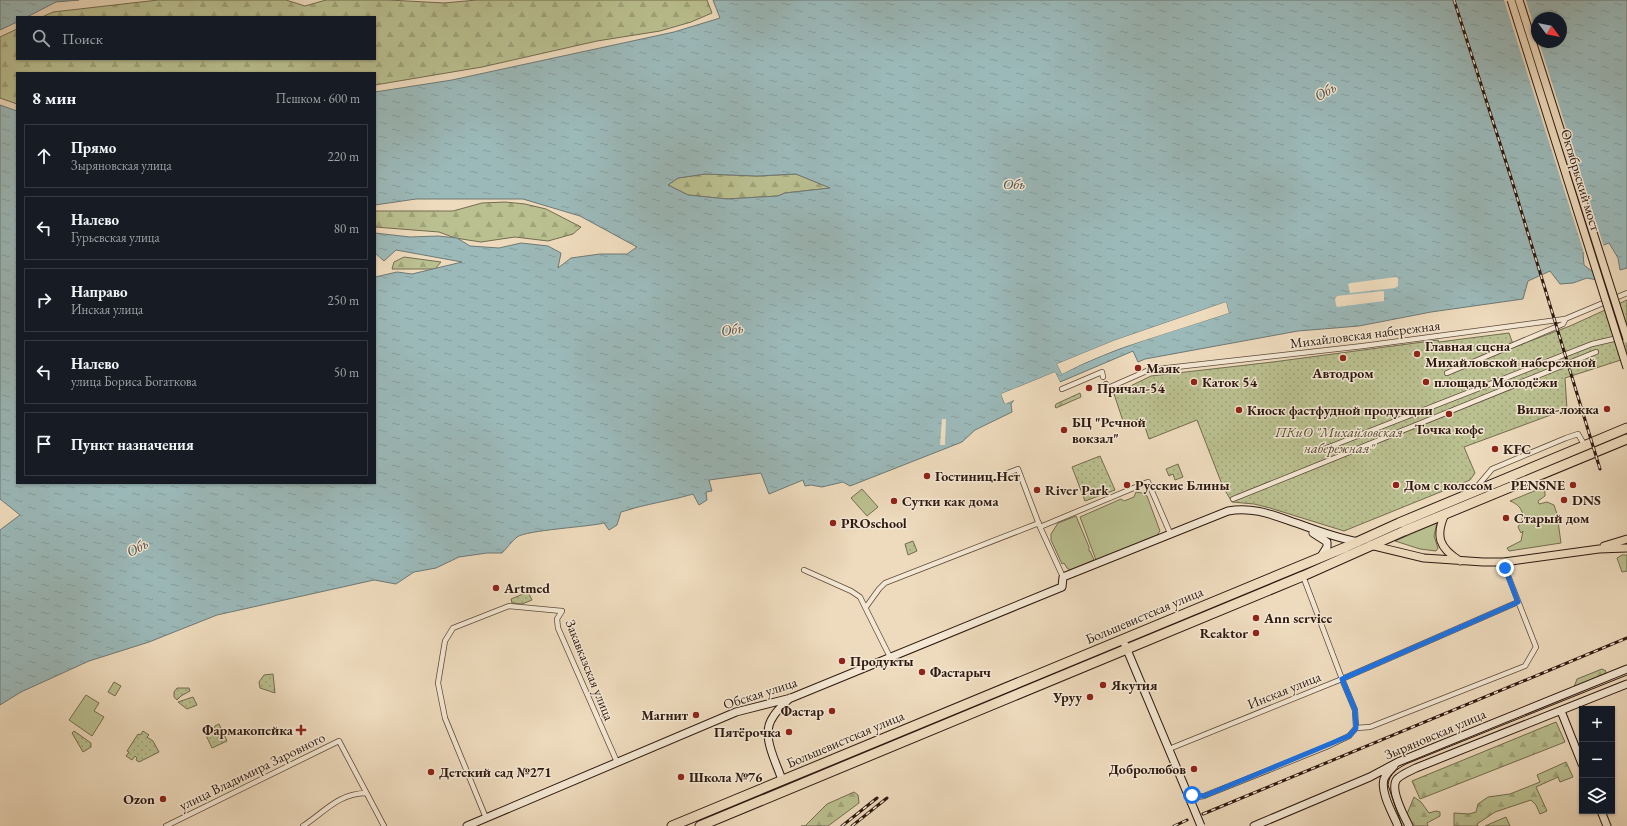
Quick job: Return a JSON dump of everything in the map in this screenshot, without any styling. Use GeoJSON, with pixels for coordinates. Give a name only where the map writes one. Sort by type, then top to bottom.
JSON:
{"type":"FeatureCollection","features":[{"type":"Feature","properties":{"kind":"highway","name":"Большевистская улица"},"geometry":{"type":"LineString","coordinates":[[672,826],[1320,558],[1399,523],[1627,428]]}},
{"type":"Feature","properties":{"kind":"highway","name":"Большевистская улица"},"geometry":{"type":"LineString","coordinates":[[700,826],[1303,576],[1445,514],[1627,439]]}},
{"type":"Feature","properties":{"kind":"main road","name":"Октябрьский мост"},"geometry":{"type":"LineString","coordinates":[[1511,0],[1627,368]]}},
{"type":"Feature","properties":{"kind":"main road","name":"Октябрьский мост"},"geometry":{"type":"LineString","coordinates":[[1519,0],[1627,339]]}},
{"type":"Feature","properties":{"kind":"main road"},"geometry":{"type":"LineString","coordinates":[[1445,514],[1440,524],[1440,540],[1444,548],[1462,562]]}},
{"type":"Feature","properties":{"kind":"main road"},"geometry":{"type":"LineString","coordinates":[[1599,548],[1627,539]]}},
{"type":"Feature","properties":{"kind":"main road"},"geometry":{"type":"LineString","coordinates":[[1358,542],[1434,559],[1462,562],[1504,562],[1599,548],[1627,548]]}},
{"type":"Feature","properties":{"kind":"main road"},"geometry":{"type":"LineString","coordinates":[[1434,559],[1441,556],[1444,548]]}},
{"type":"Feature","properties":{"kind":"street","name":"Михайловская набережная"},"geometry":{"type":"LineString","coordinates":[[1106,384],[1108,388],[1149,370],[1363,346],[1565,319],[1627,293]]}},
{"type":"Feature","properties":{"kind":"street"},"geometry":{"type":"LineString","coordinates":[[1447,373],[1563,324],[1565,320]]}},
{"type":"Feature","properties":{"kind":"street"},"geometry":{"type":"LineString","coordinates":[[1319,451],[1592,344],[1627,336]]}},
{"type":"Feature","properties":{"kind":"street"},"geometry":{"type":"LineString","coordinates":[[1233,498],[1326,462],[1596,352]]}},
{"type":"Feature","properties":{"kind":"street"},"geometry":{"type":"LineString","coordinates":[[1062,389],[1102,372],[1104,377]]}},
{"type":"Feature","properties":{"kind":"street"},"geometry":{"type":"LineString","coordinates":[[1471,494],[1492,469],[1578,434],[1586,446]]}},
{"type":"Feature","properties":{"kind":"street"},"geometry":{"type":"LineString","coordinates":[[1005,474],[1018,469],[1040,525],[1063,577],[1170,533],[1228,511],[1240,509],[1257,510],[1338,538],[1358,542]]}},
{"type":"Feature","properties":{"kind":"street"},"geometry":{"type":"LineString","coordinates":[[866,607],[879,588],[885,583],[1040,525],[1148,482],[1170,533]]}},
{"type":"Feature","properties":{"kind":"street"},"geometry":{"type":"LineString","coordinates":[[1273,515],[1325,540],[1327,542],[1327,547],[1320,558]]}},
{"type":"Feature","properties":{"kind":"street"},"geometry":{"type":"LineString","coordinates":[[1504,562],[1518,602]]}},
{"type":"Feature","properties":{"kind":"street"},"geometry":{"type":"LineString","coordinates":[[804,570],[854,593],[862,599],[890,657]]}},
{"type":"Feature","properties":{"kind":"street"},"geometry":{"type":"LineString","coordinates":[[1303,576],[1355,710],[1356,728]]}},
{"type":"Feature","properties":{"kind":"street","name":"Обская улица"},"geometry":{"type":"LineString","coordinates":[[467,826],[736,712],[791,698],[1062,587],[1063,577]]}},
{"type":"Feature","properties":{"kind":"street","name":"Зыряновская улица"},"geometry":{"type":"LineString","coordinates":[[1189,798],[1204,796],[1326,747],[1349,736],[1356,728],[1370,727],[1525,666],[1536,647],[1518,602]]}},
{"type":"Feature","properties":{"kind":"street","name":"Инская улица"},"geometry":{"type":"LineString","coordinates":[[1169,749],[1342,679],[1518,602]]}},
{"type":"Feature","properties":{"kind":"street","name":"Закавказская улица"},"geometry":{"type":"LineString","coordinates":[[486,818],[445,718],[438,683],[448,635],[452,628],[514,605],[562,611],[557,619],[558,628],[617,762]]}},
{"type":"Feature","properties":{"kind":"street"},"geometry":{"type":"LineString","coordinates":[[1123,639],[1201,826]]}},
{"type":"Feature","properties":{"kind":"street","name":"Зыряновская улица"},"geometry":{"type":"LineString","coordinates":[[1254,826],[1370,777],[1398,762],[1627,669]]}},
{"type":"Feature","properties":{"kind":"street","name":"Зыряновская улица"},"geometry":{"type":"LineString","coordinates":[[1397,779],[1416,768],[1627,684]]}},
{"type":"Feature","properties":{"kind":"street"},"geometry":{"type":"LineString","coordinates":[[782,780],[767,734],[768,725],[773,716],[791,698]]}},
{"type":"Feature","properties":{"kind":"street"},"geometry":{"type":"LineString","coordinates":[[1561,711],[1579,756]]}},
{"type":"Feature","properties":{"kind":"street","name":"улица Владимира Заровного"},"geometry":{"type":"LineString","coordinates":[[166,826],[339,741],[366,793]]}},
{"type":"Feature","properties":{"kind":"street"},"geometry":{"type":"LineString","coordinates":[[1398,762],[1388,772],[1384,779],[1386,796],[1398,826]]}},
{"type":"Feature","properties":{"kind":"street"},"geometry":{"type":"LineString","coordinates":[[1370,777],[1397,779],[1395,786],[1396,795],[1408,826]]}},
{"type":"Feature","properties":{"kind":"street"},"geometry":{"type":"LineString","coordinates":[[303,826],[337,800],[355,793],[366,793],[384,826]]}},
{"type":"Feature","properties":{"kind":"street"},"geometry":{"type":"LineString","coordinates":[[1602,814],[1607,826]]}},
{"type":"Feature","properties":{"kind":"green space"},"geometry":{"type":"Polygon","coordinates":[[[158,0],[286,0],[305,6],[326,0],[389,0],[444,3],[477,0],[707,0],[712,13],[691,22],[660,31],[597,41],[482,67],[376,85],[376,72],[16,72],[16,104],[0,98],[0,37],[16,29],[16,60],[376,60],[376,16],[44,16],[53,12],[158,0]]]}},
{"type":"Feature","properties":{"kind":"green space"},"geometry":{"type":"Polygon","coordinates":[[[705,174],[757,176],[796,174],[831,188],[785,193],[778,196],[727,199],[688,195],[668,185],[678,178],[705,174]]]}},
{"type":"Feature","properties":{"kind":"green space"},"geometry":{"type":"Polygon","coordinates":[[[505,202],[525,204],[546,209],[581,227],[573,234],[548,241],[515,237],[481,242],[455,238],[439,232],[376,227],[376,211],[453,211],[482,203],[505,202]]]}},
{"type":"Feature","properties":{"kind":"green space"},"geometry":{"type":"Polygon","coordinates":[[[404,257],[441,262],[435,269],[392,269],[394,262],[404,257]]]}},
{"type":"Feature","properties":{"kind":"green space","name":"ПКиО \"Михайловская набережная\""},"geometry":{"type":"Polygon","coordinates":[[[1627,300],[1627,358],[1565,378],[1567,409],[1464,447],[1475,473],[1470,480],[1344,531],[1270,508],[1254,504],[1232,502],[1223,487],[1197,420],[1149,439],[1142,418],[1124,424],[1114,394],[1151,376],[1273,362],[1438,340],[1439,342],[1509,333],[1514,347],[1570,326],[1627,300]]]}},
{"type":"Feature","properties":{"kind":"green space"},"geometry":{"type":"Polygon","coordinates":[[[1080,393],[1081,397],[1056,408],[1055,407],[1056,404],[1080,393]]]}},
{"type":"Feature","properties":{"kind":"green space"},"geometry":{"type":"Polygon","coordinates":[[[1100,456],[1115,490],[1085,501],[1072,467],[1100,456]]]}},
{"type":"Feature","properties":{"kind":"green space"},"geometry":{"type":"Polygon","coordinates":[[[1178,464],[1183,477],[1175,480],[1173,474],[1169,476],[1166,469],[1178,464]]]}},
{"type":"Feature","properties":{"kind":"green space"},"geometry":{"type":"Polygon","coordinates":[[[862,489],[878,507],[867,516],[851,498],[862,489]]]}},
{"type":"Feature","properties":{"kind":"green space"},"geometry":{"type":"Polygon","coordinates":[[[1539,489],[1545,491],[1545,496],[1538,501],[1539,504],[1547,502],[1554,505],[1557,514],[1561,543],[1509,551],[1507,548],[1521,541],[1523,531],[1521,533],[1518,527],[1522,519],[1522,512],[1518,506],[1510,501],[1539,489]]]}},
{"type":"Feature","properties":{"kind":"green space"},"geometry":{"type":"Polygon","coordinates":[[[1136,492],[1147,496],[1160,531],[1157,535],[1096,560],[1080,517],[1121,499],[1124,501],[1134,497],[1136,492]]]}},
{"type":"Feature","properties":{"kind":"green space"},"geometry":{"type":"Polygon","coordinates":[[[1076,516],[1089,547],[1089,551],[1094,560],[1070,570],[1064,563],[1062,564],[1051,540],[1051,534],[1058,523],[1076,516]]]}},
{"type":"Feature","properties":{"kind":"green space"},"geometry":{"type":"Polygon","coordinates":[[[1437,523],[1434,536],[1438,548],[1436,551],[1420,549],[1395,541],[1437,523]]]}},
{"type":"Feature","properties":{"kind":"green space"},"geometry":{"type":"Polygon","coordinates":[[[913,541],[917,551],[908,555],[905,544],[913,541]]]}},
{"type":"Feature","properties":{"kind":"green space"},"geometry":{"type":"Polygon","coordinates":[[[1622,555],[1627,555],[1627,571],[1622,572],[1617,558],[1622,555]]]}},
{"type":"Feature","properties":{"kind":"green space"},"geometry":{"type":"Polygon","coordinates":[[[528,592],[532,600],[522,604],[512,603],[511,599],[528,592]]]}},
{"type":"Feature","properties":{"kind":"green space"},"geometry":{"type":"Polygon","coordinates":[[[1602,669],[1606,671],[1604,675],[1574,687],[1577,679],[1602,669]]]}},
{"type":"Feature","properties":{"kind":"green space"},"geometry":{"type":"Polygon","coordinates":[[[273,674],[275,693],[260,688],[259,682],[264,675],[273,674]]]}},
{"type":"Feature","properties":{"kind":"green space"},"geometry":{"type":"Polygon","coordinates":[[[114,682],[121,686],[115,696],[108,692],[114,682]]]}},
{"type":"Feature","properties":{"kind":"green space"},"geometry":{"type":"Polygon","coordinates":[[[177,688],[189,688],[190,691],[177,700],[174,697],[174,692],[177,688]]]}},
{"type":"Feature","properties":{"kind":"green space"},"geometry":{"type":"Polygon","coordinates":[[[86,695],[99,703],[94,711],[104,717],[92,736],[69,720],[86,695]]]}},
{"type":"Feature","properties":{"kind":"green space"},"geometry":{"type":"Polygon","coordinates":[[[193,697],[197,705],[187,709],[178,702],[193,697]]]}},
{"type":"Feature","properties":{"kind":"green space"},"geometry":{"type":"Polygon","coordinates":[[[1556,722],[1565,742],[1420,799],[1412,781],[1556,722]]]}},
{"type":"Feature","properties":{"kind":"green space"},"geometry":{"type":"Polygon","coordinates":[[[219,724],[227,741],[212,748],[204,731],[209,729],[213,730],[215,726],[219,724]]]}},
{"type":"Feature","properties":{"kind":"green space"},"geometry":{"type":"Polygon","coordinates":[[[74,731],[91,743],[91,747],[83,752],[72,733],[74,731]]]}},
{"type":"Feature","properties":{"kind":"green space"},"geometry":{"type":"Polygon","coordinates":[[[143,731],[149,735],[147,737],[153,741],[159,752],[139,762],[136,760],[137,758],[135,756],[132,760],[126,756],[129,752],[127,751],[138,734],[140,735],[143,731]]]}},
{"type":"Feature","properties":{"kind":"green space"},"geometry":{"type":"Polygon","coordinates":[[[1566,762],[1573,777],[1560,782],[1558,777],[1536,787],[1547,811],[1540,814],[1536,805],[1531,800],[1495,812],[1477,824],[1478,826],[1454,826],[1454,813],[1469,814],[1476,812],[1478,804],[1488,797],[1510,794],[1540,782],[1537,775],[1566,762]]]}},
{"type":"Feature","properties":{"kind":"green space"},"geometry":{"type":"Polygon","coordinates":[[[854,792],[858,795],[859,803],[828,826],[805,826],[827,804],[854,792]]]}},
{"type":"Feature","properties":{"kind":"green space"},"geometry":{"type":"Polygon","coordinates":[[[1414,797],[1421,802],[1429,813],[1436,811],[1440,812],[1440,816],[1427,823],[1428,826],[1412,826],[1407,814],[1414,797]]]}},
{"type":"Feature","properties":{"kind":"green space"},"geometry":{"type":"Polygon","coordinates":[[[1506,817],[1510,826],[1485,826],[1506,817]]]}},
{"type":"Feature","properties":{"kind":"water"},"geometry":{"type":"Polygon","coordinates":[[[0,0],[79,0],[56,2],[29,16],[16,16],[16,22],[0,30],[0,0]]]}},
{"type":"Feature","properties":{"kind":"water","name":"Обь"},"geometry":{"type":"Polygon","coordinates":[[[713,0],[1627,0],[1627,268],[1620,270],[1618,258],[1609,243],[1583,253],[1584,265],[1593,272],[1597,280],[1587,278],[1573,283],[1560,284],[1550,271],[1528,281],[1523,299],[1431,312],[1359,326],[1298,331],[1145,359],[1138,362],[1133,351],[1060,382],[1055,372],[1001,394],[1005,404],[1014,400],[1011,404],[1012,412],[975,430],[962,442],[850,486],[843,482],[822,487],[811,485],[805,486],[803,480],[769,494],[761,473],[709,480],[712,491],[706,492],[707,500],[699,505],[693,494],[621,512],[617,525],[609,530],[604,523],[533,532],[517,537],[502,553],[487,553],[459,557],[436,568],[414,572],[396,584],[374,580],[217,615],[149,642],[89,661],[21,692],[0,705],[0,530],[20,515],[0,499],[0,105],[16,111],[16,484],[376,484],[376,277],[397,272],[412,274],[462,262],[396,250],[384,261],[376,254],[376,233],[410,237],[438,236],[457,238],[470,246],[499,248],[521,243],[548,246],[561,253],[558,268],[571,258],[600,254],[627,254],[637,247],[580,216],[523,199],[416,199],[376,205],[376,92],[452,80],[674,32],[720,18],[713,0]],[[705,174],[678,178],[668,185],[688,195],[727,199],[778,196],[785,193],[830,188],[796,174],[757,176],[705,174]],[[1226,302],[1113,341],[1057,364],[1062,374],[1082,364],[1123,348],[1229,313],[1226,302]]]}},
{"type":"Feature","properties":{"kind":"pier"},"geometry":{"type":"Polygon","coordinates":[[[1504,0],[1526,0],[1531,16],[1531,48],[1541,48],[1604,247],[1585,254],[1585,256],[1504,0]]]}},
{"type":"Feature","properties":{"kind":"pier"},"geometry":{"type":"Polygon","coordinates":[[[1396,277],[1398,278],[1398,286],[1395,288],[1350,293],[1348,284],[1396,277]]]}},
{"type":"Feature","properties":{"kind":"pier"},"geometry":{"type":"Polygon","coordinates":[[[1383,291],[1384,301],[1337,307],[1336,305],[1335,299],[1337,296],[1383,291]]]}},
{"type":"Feature","properties":{"kind":"pier"},"geometry":{"type":"Polygon","coordinates":[[[1226,302],[1229,313],[1117,349],[1062,374],[1057,364],[1113,341],[1226,302]],[[1225,305],[1113,343],[1059,365],[1063,372],[1083,361],[1116,347],[1227,312],[1225,305]]]}},
{"type":"Feature","properties":{"kind":"pier"},"geometry":{"type":"Polygon","coordinates":[[[1055,372],[1060,382],[1058,383],[1054,374],[1003,395],[1006,401],[1014,398],[1016,400],[1015,402],[1014,400],[1005,404],[1001,394],[1055,372]]]}},
{"type":"Feature","properties":{"kind":"pier"},"geometry":{"type":"Polygon","coordinates":[[[942,419],[946,419],[945,445],[940,445],[942,419]]]}},
{"type":"Feature","properties":{"kind":"tram line"},"geometry":{"type":"LineString","coordinates":[[1402,826],[1388,785],[1394,772],[1406,764],[1627,675]]}},
{"type":"Feature","properties":{"kind":"railway"},"geometry":{"type":"LineString","coordinates":[[1454,0],[1513,184],[1600,469]]}},
{"type":"Feature","properties":{"kind":"railway"},"geometry":{"type":"LineString","coordinates":[[1203,814],[1627,638]]}},
{"type":"Feature","properties":{"kind":"railway"},"geometry":{"type":"LineString","coordinates":[[842,826],[877,798]]}},
{"type":"Feature","properties":{"kind":"railway"},"geometry":{"type":"LineString","coordinates":[[852,826],[887,798]]}},
{"type":"Feature","properties":{"kind":"railway"},"geometry":{"type":"LineString","coordinates":[[1174,826],[1187,820]]}},
{"type":"Feature","properties":{"kind":"place","name":"Главная сцена Михайловской набережной"},"geometry":{"type":"Point","coordinates":[1417,354]}},
{"type":"Feature","properties":{"kind":"place","name":"Автодром"},"geometry":{"type":"Point","coordinates":[1343,358]}},
{"type":"Feature","properties":{"kind":"place","name":"Маяк"},"geometry":{"type":"Point","coordinates":[1138,368]}},
{"type":"Feature","properties":{"kind":"place","name":"Каток 54"},"geometry":{"type":"Point","coordinates":[1194,382]}},
{"type":"Feature","properties":{"kind":"place","name":"площадь Молодёжи"},"geometry":{"type":"Point","coordinates":[1426,382]}},
{"type":"Feature","properties":{"kind":"place","name":"Причал-54"},"geometry":{"type":"Point","coordinates":[1089,388]}},
{"type":"Feature","properties":{"kind":"place","name":"Вилка-ложка"},"geometry":{"type":"Point","coordinates":[1607,409]}},
{"type":"Feature","properties":{"kind":"place","name":"Киоск фастфудной продукции"},"geometry":{"type":"Point","coordinates":[1239,410]}},
{"type":"Feature","properties":{"kind":"place","name":"Точка кофе"},"geometry":{"type":"Point","coordinates":[1449,414]}},
{"type":"Feature","properties":{"kind":"place","name":"БЦ \"Речной вокзал\""},"geometry":{"type":"Point","coordinates":[1064,430]}},
{"type":"Feature","properties":{"kind":"place","name":"KFC"},"geometry":{"type":"Point","coordinates":[1495,449]}},
{"type":"Feature","properties":{"kind":"place","name":"Гостиниц.Нет"},"geometry":{"type":"Point","coordinates":[927,476]}},
{"type":"Feature","properties":{"kind":"place","name":"Русские Блины"},"geometry":{"type":"Point","coordinates":[1127,485]}},
{"type":"Feature","properties":{"kind":"place","name":"Дом с колесом"},"geometry":{"type":"Point","coordinates":[1396,485]}},
{"type":"Feature","properties":{"kind":"place","name":"PENSNE"},"geometry":{"type":"Point","coordinates":[1573,485]}},
{"type":"Feature","properties":{"kind":"place","name":"River Park"},"geometry":{"type":"Point","coordinates":[1037,490]}},
{"type":"Feature","properties":{"kind":"place","name":"DNS"},"geometry":{"type":"Point","coordinates":[1564,500]}},
{"type":"Feature","properties":{"kind":"place","name":"Сутки как дома"},"geometry":{"type":"Point","coordinates":[894,501]}},
{"type":"Feature","properties":{"kind":"place","name":"Старый дом"},"geometry":{"type":"Point","coordinates":[1506,518]}},
{"type":"Feature","properties":{"kind":"place","name":"PROschool"},"geometry":{"type":"Point","coordinates":[833,523]}},
{"type":"Feature","properties":{"kind":"place","name":"Artmed"},"geometry":{"type":"Point","coordinates":[496,588]}},
{"type":"Feature","properties":{"kind":"place","name":"Ann service"},"geometry":{"type":"Point","coordinates":[1256,618]}},
{"type":"Feature","properties":{"kind":"place","name":"Reaktor"},"geometry":{"type":"Point","coordinates":[1256,633]}},
{"type":"Feature","properties":{"kind":"place","name":"Продукты"},"geometry":{"type":"Point","coordinates":[842,661]}},
{"type":"Feature","properties":{"kind":"place","name":"Фастарыч"},"geometry":{"type":"Point","coordinates":[922,672]}},
{"type":"Feature","properties":{"kind":"place","name":"Якутия"},"geometry":{"type":"Point","coordinates":[1103,685]}},
{"type":"Feature","properties":{"kind":"place","name":"Уруу"},"geometry":{"type":"Point","coordinates":[1090,697]}},
{"type":"Feature","properties":{"kind":"place","name":"Фастар"},"geometry":{"type":"Point","coordinates":[832,711]}},
{"type":"Feature","properties":{"kind":"place","name":"Магнит"},"geometry":{"type":"Point","coordinates":[696,715]}},
{"type":"Feature","properties":{"kind":"place","name":"Фармакопейка"},"geometry":{"type":"Point","coordinates":[301,730]}},
{"type":"Feature","properties":{"kind":"place","name":"Пятёрочка"},"geometry":{"type":"Point","coordinates":[789,732]}},
{"type":"Feature","properties":{"kind":"place","name":"Добролюбов"},"geometry":{"type":"Point","coordinates":[1194,769]}},
{"type":"Feature","properties":{"kind":"place","name":"Детский сад №271"},"geometry":{"type":"Point","coordinates":[431,772]}},
{"type":"Feature","properties":{"kind":"place","name":"Школа №76"},"geometry":{"type":"Point","coordinates":[681,777]}},
{"type":"Feature","properties":{"kind":"place","name":"Ozon"},"geometry":{"type":"Point","coordinates":[163,799]}},
{"type":"Feature","properties":{"kind":"route"},"geometry":{"type":"LineString","coordinates":[[1192,795],[1204,796],[1326,747],[1349,736],[1356,728],[1355,710],[1342,679],[1518,602],[1505,568]]}}]}
